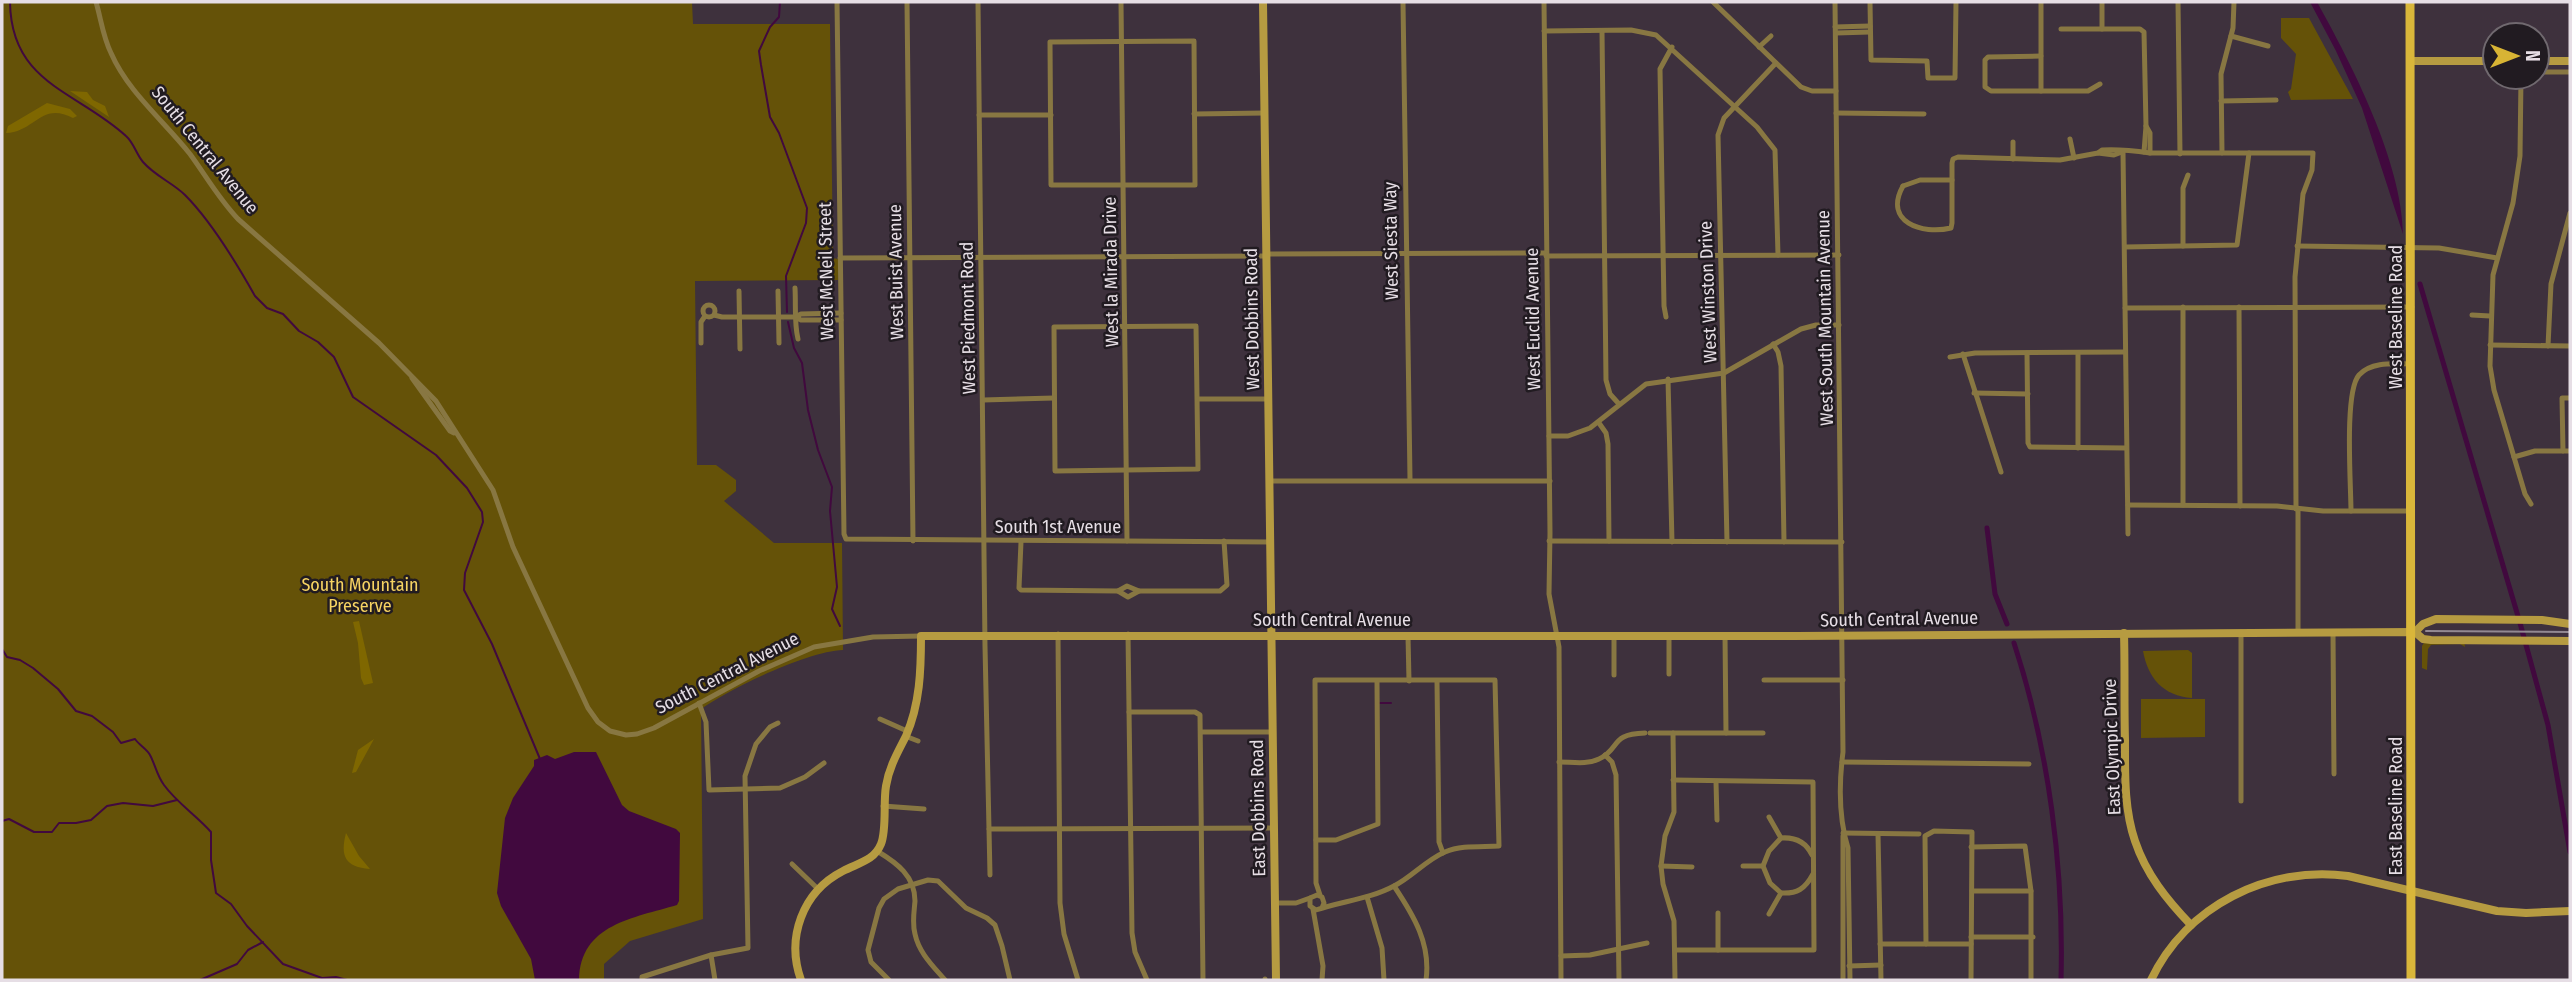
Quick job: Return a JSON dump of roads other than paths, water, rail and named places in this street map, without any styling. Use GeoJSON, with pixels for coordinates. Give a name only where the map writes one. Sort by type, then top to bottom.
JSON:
{"type":"FeatureCollection","features":[{"type":"Feature","properties":{"kind":"main road","name":"West Dobbins Road"},"geometry":{"type":"LineString","coordinates":[[1263,2],[1271,635]]}},
{"type":"Feature","properties":{"kind":"main road","name":"West Baseline Road"},"geometry":{"type":"LineString","coordinates":[[2410,2],[2414,632]]}},
{"type":"Feature","properties":{"kind":"main road"},"geometry":{"type":"LineString","coordinates":[[2410,61],[2481,61]]}},
{"type":"Feature","properties":{"kind":"main road"},"geometry":{"type":"LineString","coordinates":[[2551,61],[2570,61]]}},
{"type":"Feature","properties":{"kind":"main road","name":"South Central Avenue"},"geometry":{"type":"LineString","coordinates":[[2414,632],[2423,624],[2436,619],[2526,620],[2570,624]]}},
{"type":"Feature","properties":{"kind":"main road","name":"South Central Avenue"},"geometry":{"type":"LineString","coordinates":[[921,636],[2414,632],[2423,639],[2431,640],[2570,641]]}},
{"type":"Feature","properties":{"kind":"main road","name":"East Baseline Road"},"geometry":{"type":"LineString","coordinates":[[2411,980],[2414,632]]}},
{"type":"Feature","properties":{"kind":"main road","name":"East Olympic Drive"},"geometry":{"type":"LineString","coordinates":[[2124,633],[2125,771],[2130,824],[2138,849],[2154,881],[2191,925]]}},
{"type":"Feature","properties":{"kind":"main road","name":"East Dobbins Road"},"geometry":{"type":"LineString","coordinates":[[1271,635],[1276,980]]}},
{"type":"Feature","properties":{"kind":"main road"},"geometry":{"type":"LineString","coordinates":[[801,980],[796,960],[796,929],[808,901],[818,889],[843,871],[865,862],[882,842],[883,806],[890,769],[906,734],[919,688],[921,636]]}},
{"type":"Feature","properties":{"kind":"main road"},"geometry":{"type":"LineString","coordinates":[[2151,980],[2168,951],[2191,925],[2211,908],[2261,883],[2295,876],[2339,874],[2497,911],[2526,914],[2570,911]]}},
{"type":"Feature","properties":{"kind":"street","name":"West McNeil Street"},"geometry":{"type":"LineString","coordinates":[[837,2],[846,539]]}},
{"type":"Feature","properties":{"kind":"street","name":"West Buist Avenue"},"geometry":{"type":"LineString","coordinates":[[907,2],[913,541]]}},
{"type":"Feature","properties":{"kind":"street","name":"West Piedmont Road"},"geometry":{"type":"LineString","coordinates":[[978,2],[990,875]]}},
{"type":"Feature","properties":{"kind":"street","name":"West la Mirada Drive"},"geometry":{"type":"LineString","coordinates":[[1121,2],[1127,541]]}},
{"type":"Feature","properties":{"kind":"street","name":"West Siesta Way"},"geometry":{"type":"LineString","coordinates":[[1403,2],[1410,479]]}},
{"type":"Feature","properties":{"kind":"street","name":"West Euclid Avenue"},"geometry":{"type":"LineString","coordinates":[[1544,2],[1549,594],[1558,636],[1561,980]]}},
{"type":"Feature","properties":{"kind":"street"},"geometry":{"type":"LineString","coordinates":[[1713,2],[1804,88],[1836,91]]}},
{"type":"Feature","properties":{"kind":"street","name":"West South Mountain Avenue"},"geometry":{"type":"LineString","coordinates":[[1835,2],[1843,833],[1848,848],[1847,966]]}},
{"type":"Feature","properties":{"kind":"street"},"geometry":{"type":"LineString","coordinates":[[1870,2],[1871,60],[1924,61],[1928,65],[1928,78],[1955,78],[1956,2]]}},
{"type":"Feature","properties":{"kind":"street"},"geometry":{"type":"LineString","coordinates":[[2041,2],[2042,91]]}},
{"type":"Feature","properties":{"kind":"street"},"geometry":{"type":"LineString","coordinates":[[2102,2],[2102,29]]}},
{"type":"Feature","properties":{"kind":"street"},"geometry":{"type":"LineString","coordinates":[[2178,2],[2180,154]]}},
{"type":"Feature","properties":{"kind":"street"},"geometry":{"type":"LineString","coordinates":[[2222,153],[2222,69],[2231,36],[2234,2]]}},
{"type":"Feature","properties":{"kind":"street","name":"South Central Avenue"},"geometry":{"type":"LineString","coordinates":[[97,3],[106,41],[115,62],[158,119],[188,152],[223,203],[379,343],[412,378],[450,431],[455,433],[493,490],[513,547],[594,718],[610,731],[631,735],[654,727],[759,671],[814,647],[865,638],[921,636]]}},
{"type":"Feature","properties":{"kind":"street"},"geometry":{"type":"LineString","coordinates":[[1835,30],[1870,29]]}},
{"type":"Feature","properties":{"kind":"street"},"geometry":{"type":"LineString","coordinates":[[2061,29],[2140,29],[2144,32],[2147,153]]}},
{"type":"Feature","properties":{"kind":"street"},"geometry":{"type":"LineString","coordinates":[[1544,31],[1649,32],[1656,35],[1757,127],[1775,150],[1778,255]]}},
{"type":"Feature","properties":{"kind":"street"},"geometry":{"type":"LineString","coordinates":[[1602,31],[1606,380],[1610,394],[1619,404]]}},
{"type":"Feature","properties":{"kind":"street"},"geometry":{"type":"LineString","coordinates":[[1759,47],[1771,36]]}},
{"type":"Feature","properties":{"kind":"street"},"geometry":{"type":"LineString","coordinates":[[2231,36],[2268,46]]}},
{"type":"Feature","properties":{"kind":"street"},"geometry":{"type":"LineString","coordinates":[[1194,41],[1195,185],[1051,185],[1050,42],[1122,43],[1194,41]]}},
{"type":"Feature","properties":{"kind":"street"},"geometry":{"type":"LineString","coordinates":[[1666,317],[1662,256],[1660,69],[1672,47]]}},
{"type":"Feature","properties":{"kind":"street"},"geometry":{"type":"LineString","coordinates":[[2041,56],[1987,57],[1985,87],[2088,91],[2100,84]]}},
{"type":"Feature","properties":{"kind":"street","name":"West Winston Drive"},"geometry":{"type":"LineString","coordinates":[[1727,542],[1718,135],[1724,118],[1776,63]]}},
{"type":"Feature","properties":{"kind":"street"},"geometry":{"type":"LineString","coordinates":[[2551,72],[2570,72]]}},
{"type":"Feature","properties":{"kind":"street"},"geometry":{"type":"LineString","coordinates":[[2521,91],[2519,168],[2513,203],[2497,258],[2490,316],[2490,366],[2494,390],[2525,494],[2531,504]]}},
{"type":"Feature","properties":{"kind":"street"},"geometry":{"type":"LineString","coordinates":[[2221,101],[2276,100]]}},
{"type":"Feature","properties":{"kind":"street"},"geometry":{"type":"LineString","coordinates":[[1194,114],[1265,113]]}},
{"type":"Feature","properties":{"kind":"street"},"geometry":{"type":"LineString","coordinates":[[1836,113],[1924,114]]}},
{"type":"Feature","properties":{"kind":"street"},"geometry":{"type":"LineString","coordinates":[[979,115],[1051,115]]}},
{"type":"Feature","properties":{"kind":"street"},"geometry":{"type":"LineString","coordinates":[[2070,139],[2074,158]]}},
{"type":"Feature","properties":{"kind":"street"},"geometry":{"type":"LineString","coordinates":[[2012,159],[2013,142]]}},
{"type":"Feature","properties":{"kind":"street"},"geometry":{"type":"LineString","coordinates":[[1952,180],[1920,180],[1903,186],[1899,193],[1899,206],[1909,225],[1918,229],[1951,228],[1953,159],[1958,157],[2074,158],[2107,152],[2313,153],[2312,170],[2303,194],[2297,246],[2295,307],[2298,632]]}},
{"type":"Feature","properties":{"kind":"street"},"geometry":{"type":"LineString","coordinates":[[2123,152],[2128,534]]}},
{"type":"Feature","properties":{"kind":"street"},"geometry":{"type":"LineString","coordinates":[[2125,247],[2237,245],[2249,153]]}},
{"type":"Feature","properties":{"kind":"street"},"geometry":{"type":"LineString","coordinates":[[2183,246],[2183,188],[2188,175]]}},
{"type":"Feature","properties":{"kind":"street"},"geometry":{"type":"LineString","coordinates":[[1895,180],[1903,186]]}},
{"type":"Feature","properties":{"kind":"street"},"geometry":{"type":"LineString","coordinates":[[2548,346],[2550,284],[2570,213]]}},
{"type":"Feature","properties":{"kind":"street"},"geometry":{"type":"LineString","coordinates":[[2297,246],[2454,249],[2497,258]]}},
{"type":"Feature","properties":{"kind":"street"},"geometry":{"type":"LineString","coordinates":[[840,258],[1405,252],[1605,256],[1839,256]]}},
{"type":"Feature","properties":{"kind":"street"},"geometry":{"type":"LineString","coordinates":[[795,288],[795,328],[798,339]]}},
{"type":"Feature","properties":{"kind":"street"},"geometry":{"type":"LineString","coordinates":[[740,291],[740,349]]}},
{"type":"Feature","properties":{"kind":"street"},"geometry":{"type":"LineString","coordinates":[[778,291],[779,344]]}},
{"type":"Feature","properties":{"kind":"street"},"geometry":{"type":"LineString","coordinates":[[701,343],[701,322],[705,316],[703,309],[709,304],[715,308],[714,315]]}},
{"type":"Feature","properties":{"kind":"street"},"geometry":{"type":"LineString","coordinates":[[2183,307],[2183,505]]}},
{"type":"Feature","properties":{"kind":"street"},"geometry":{"type":"LineString","coordinates":[[2239,307],[2240,506]]}},
{"type":"Feature","properties":{"kind":"street"},"geometry":{"type":"LineString","coordinates":[[2125,308],[2412,307]]}},
{"type":"Feature","properties":{"kind":"street"},"geometry":{"type":"LineString","coordinates":[[2472,315],[2490,316]]}},
{"type":"Feature","properties":{"kind":"street"},"geometry":{"type":"LineString","coordinates":[[705,316],[841,317]]}},
{"type":"Feature","properties":{"kind":"street"},"geometry":{"type":"LineString","coordinates":[[1549,436],[1573,435],[1599,423],[1646,384],[1724,373],[1809,326],[1839,325]]}},
{"type":"Feature","properties":{"kind":"street"},"geometry":{"type":"LineString","coordinates":[[1125,326],[1196,326],[1198,469],[1055,471],[1054,327],[1125,326]]}},
{"type":"Feature","properties":{"kind":"street"},"geometry":{"type":"LineString","coordinates":[[1773,344],[1781,366],[1784,542]]}},
{"type":"Feature","properties":{"kind":"street"},"geometry":{"type":"LineString","coordinates":[[2490,345],[2570,346]]}},
{"type":"Feature","properties":{"kind":"street"},"geometry":{"type":"LineString","coordinates":[[1950,357],[1963,354],[2124,352]]}},
{"type":"Feature","properties":{"kind":"street"},"geometry":{"type":"LineString","coordinates":[[2027,353],[2030,447],[2126,448]]}},
{"type":"Feature","properties":{"kind":"street"},"geometry":{"type":"LineString","coordinates":[[2078,353],[2078,448]]}},
{"type":"Feature","properties":{"kind":"street"},"geometry":{"type":"LineString","coordinates":[[1963,354],[2001,472]]}},
{"type":"Feature","properties":{"kind":"street"},"geometry":{"type":"LineString","coordinates":[[2351,511],[2351,392],[2361,373],[2377,366],[2412,364]]}},
{"type":"Feature","properties":{"kind":"street"},"geometry":{"type":"LineString","coordinates":[[1668,379],[1672,542]]}},
{"type":"Feature","properties":{"kind":"street"},"geometry":{"type":"LineString","coordinates":[[1974,393],[2028,394]]}},
{"type":"Feature","properties":{"kind":"street"},"geometry":{"type":"LineString","coordinates":[[983,400],[1054,398]]}},
{"type":"Feature","properties":{"kind":"street"},"geometry":{"type":"LineString","coordinates":[[2514,457],[2535,451],[2567,451],[2562,398],[2570,398]]}},
{"type":"Feature","properties":{"kind":"street"},"geometry":{"type":"LineString","coordinates":[[1198,399],[1269,399]]}},
{"type":"Feature","properties":{"kind":"street"},"geometry":{"type":"LineString","coordinates":[[1599,423],[1606,433],[1608,444],[1609,541]]}},
{"type":"Feature","properties":{"kind":"street"},"geometry":{"type":"LineString","coordinates":[[1269,481],[1550,481]]}},
{"type":"Feature","properties":{"kind":"street"},"geometry":{"type":"LineString","coordinates":[[2128,505],[2277,506],[2297,509],[2412,511]]}},
{"type":"Feature","properties":{"kind":"street","name":"South 1st Avenue"},"geometry":{"type":"LineString","coordinates":[[846,539],[1270,542]]}},
{"type":"Feature","properties":{"kind":"street"},"geometry":{"type":"LineString","coordinates":[[1020,541],[1018,588],[1025,592],[1118,591],[1127,586],[1139,591],[1220,591],[1227,585],[1224,541]]}},
{"type":"Feature","properties":{"kind":"street"},"geometry":{"type":"LineString","coordinates":[[1549,541],[1842,542]]}},
{"type":"Feature","properties":{"kind":"street"},"geometry":{"type":"LineString","coordinates":[[1118,591],[1128,597],[1139,591]]}},
{"type":"Feature","properties":{"kind":"street"},"geometry":{"type":"LineString","coordinates":[[2241,632],[2241,801]]}},
{"type":"Feature","properties":{"kind":"street"},"geometry":{"type":"LineString","coordinates":[[2333,632],[2334,774]]}},
{"type":"Feature","properties":{"kind":"street"},"geometry":{"type":"LineString","coordinates":[[1058,634],[1062,918],[1077,980]]}},
{"type":"Feature","properties":{"kind":"street"},"geometry":{"type":"LineString","coordinates":[[1128,634],[1132,933],[1147,980]]}},
{"type":"Feature","properties":{"kind":"street"},"geometry":{"type":"LineString","coordinates":[[1725,635],[1726,733]]}},
{"type":"Feature","properties":{"kind":"street"},"geometry":{"type":"LineString","coordinates":[[1408,636],[1409,681]]}},
{"type":"Feature","properties":{"kind":"street"},"geometry":{"type":"LineString","coordinates":[[1614,636],[1614,675]]}},
{"type":"Feature","properties":{"kind":"street"},"geometry":{"type":"LineString","coordinates":[[1669,636],[1669,674]]}},
{"type":"Feature","properties":{"kind":"street"},"geometry":{"type":"LineString","coordinates":[[1275,903],[1296,903],[1317,909],[1335,902],[1367,897],[1394,886],[1443,853],[1460,848],[1499,846],[1495,680],[1315,680],[1316,883],[1309,904],[1317,909]]}},
{"type":"Feature","properties":{"kind":"street"},"geometry":{"type":"LineString","coordinates":[[1764,680],[1843,680]]}},
{"type":"Feature","properties":{"kind":"street"},"geometry":{"type":"LineString","coordinates":[[1316,840],[1336,840],[1378,824],[1377,681]]}},
{"type":"Feature","properties":{"kind":"street"},"geometry":{"type":"LineString","coordinates":[[1437,681],[1439,842],[1443,853]]}},
{"type":"Feature","properties":{"kind":"street"},"geometry":{"type":"LineString","coordinates":[[699,703],[706,722],[709,790],[770,790],[789,785],[824,763]]}},
{"type":"Feature","properties":{"kind":"street"},"geometry":{"type":"LineString","coordinates":[[1129,712],[1195,712],[1200,715],[1203,980]]}},
{"type":"Feature","properties":{"kind":"street"},"geometry":{"type":"LineString","coordinates":[[880,719],[918,741]]}},
{"type":"Feature","properties":{"kind":"street"},"geometry":{"type":"LineString","coordinates":[[642,979],[711,955],[748,948],[745,791],[748,762],[756,744],[770,727],[778,723]]}},
{"type":"Feature","properties":{"kind":"street"},"geometry":{"type":"LineString","coordinates":[[1201,732],[1273,732]]}},
{"type":"Feature","properties":{"kind":"street"},"geometry":{"type":"LineString","coordinates":[[1673,733],[1674,812],[1665,836],[1661,866],[1663,884],[1674,921],[1675,980]]}},
{"type":"Feature","properties":{"kind":"street"},"geometry":{"type":"LineString","coordinates":[[1559,762],[1588,762],[1605,755],[1619,734],[1763,733]]}},
{"type":"Feature","properties":{"kind":"street"},"geometry":{"type":"LineString","coordinates":[[1605,755],[1612,762],[1616,775],[1619,980]]}},
{"type":"Feature","properties":{"kind":"street"},"geometry":{"type":"LineString","coordinates":[[1842,762],[2029,764]]}},
{"type":"Feature","properties":{"kind":"street"},"geometry":{"type":"LineString","coordinates":[[1673,780],[1813,782],[1814,950],[1676,950]]}},
{"type":"Feature","properties":{"kind":"street"},"geometry":{"type":"LineString","coordinates":[[1716,782],[1717,820]]}},
{"type":"Feature","properties":{"kind":"street"},"geometry":{"type":"LineString","coordinates":[[883,806],[924,809]]}},
{"type":"Feature","properties":{"kind":"street"},"geometry":{"type":"LineString","coordinates":[[1769,817],[1781,838]]}},
{"type":"Feature","properties":{"kind":"street"},"geometry":{"type":"LineString","coordinates":[[989,829],[1274,828]]}},
{"type":"Feature","properties":{"kind":"street"},"geometry":{"type":"LineString","coordinates":[[1926,944],[1926,836],[1934,831],[1972,832],[1971,980]]}},
{"type":"Feature","properties":{"kind":"street"},"geometry":{"type":"LineString","coordinates":[[1843,833],[1919,834]]}},
{"type":"Feature","properties":{"kind":"street"},"geometry":{"type":"LineString","coordinates":[[1878,834],[1881,980]]}},
{"type":"Feature","properties":{"kind":"street"},"geometry":{"type":"LineString","coordinates":[[1814,858],[1801,842],[1792,837],[1781,838],[1769,851],[1763,866],[1770,883],[1781,893],[1795,894],[1805,887],[1814,873]]}},
{"type":"Feature","properties":{"kind":"street"},"geometry":{"type":"LineString","coordinates":[[1971,847],[2025,846],[2031,891],[2031,980]]}},
{"type":"Feature","properties":{"kind":"street"},"geometry":{"type":"LineString","coordinates":[[877,851],[904,870],[912,885],[915,901],[913,927],[917,942],[945,980]]}},
{"type":"Feature","properties":{"kind":"street"},"geometry":{"type":"LineString","coordinates":[[792,864],[818,889]]}},
{"type":"Feature","properties":{"kind":"street"},"geometry":{"type":"LineString","coordinates":[[1661,866],[1692,867]]}},
{"type":"Feature","properties":{"kind":"street"},"geometry":{"type":"LineString","coordinates":[[1743,866],[1763,866]]}},
{"type":"Feature","properties":{"kind":"street"},"geometry":{"type":"LineString","coordinates":[[890,980],[871,962],[868,950],[872,929],[884,899],[898,889],[928,880],[938,881],[966,908],[995,925],[1010,980]]}},
{"type":"Feature","properties":{"kind":"street"},"geometry":{"type":"LineString","coordinates":[[1316,883],[1324,903],[1317,909],[1316,925],[1323,966],[1322,980]]}},
{"type":"Feature","properties":{"kind":"street"},"geometry":{"type":"LineString","coordinates":[[1394,886],[1415,919],[1423,939],[1427,956],[1426,980]]}},
{"type":"Feature","properties":{"kind":"street"},"geometry":{"type":"LineString","coordinates":[[1972,891],[2031,891]]}},
{"type":"Feature","properties":{"kind":"street"},"geometry":{"type":"LineString","coordinates":[[1769,914],[1781,893]]}},
{"type":"Feature","properties":{"kind":"street"},"geometry":{"type":"LineString","coordinates":[[1296,903],[1321,896],[1335,902]]}},
{"type":"Feature","properties":{"kind":"street"},"geometry":{"type":"LineString","coordinates":[[1367,897],[1382,948],[1384,980]]}},
{"type":"Feature","properties":{"kind":"street"},"geometry":{"type":"LineString","coordinates":[[1718,913],[1718,950]]}},
{"type":"Feature","properties":{"kind":"street"},"geometry":{"type":"LineString","coordinates":[[1880,944],[1926,944],[2033,937]]}},
{"type":"Feature","properties":{"kind":"street"},"geometry":{"type":"LineString","coordinates":[[1561,956],[1590,956],[1647,943]]}},
{"type":"Feature","properties":{"kind":"street"},"geometry":{"type":"LineString","coordinates":[[711,955],[715,980]]}},
{"type":"Feature","properties":{"kind":"street"},"geometry":{"type":"LineString","coordinates":[[1847,966],[1881,965]]}},
{"type":"Feature","properties":{"kind":"street"},"geometry":{"type":"LineString","coordinates":[[1843,980],[1847,966]]}},
{"type":"Feature","properties":{"kind":"street"},"geometry":{"type":"LineString","coordinates":[[1847,966],[1850,980]]}},
{"type":"Feature","properties":{"kind":"waterway"},"geometry":{"type":"LineString","coordinates":[[10,2],[13,29],[22,51],[34,69],[126,136],[148,167],[195,205],[232,257],[255,296],[267,308],[283,314],[299,331],[318,342],[334,357],[353,397],[436,455],[467,488],[482,512],[483,522],[465,573],[464,590],[492,644],[540,759]]}},
{"type":"Feature","properties":{"kind":"waterway"},"geometry":{"type":"LineString","coordinates":[[780,2],[779,17],[770,27],[759,51],[770,117],[779,133],[807,208],[806,223],[786,276],[787,312]]}},
{"type":"Feature","properties":{"kind":"waterway"},"geometry":{"type":"LineString","coordinates":[[2420,284],[2548,725],[2570,852]]}},
{"type":"Feature","properties":{"kind":"waterway"},"geometry":{"type":"LineString","coordinates":[[788,322],[794,348],[802,363],[808,410],[818,450],[832,487],[830,511],[837,587],[832,609],[840,626]]}},
{"type":"Feature","properties":{"kind":"waterway"},"geometry":{"type":"LineString","coordinates":[[1987,528],[1995,594],[2007,624]]}},
{"type":"Feature","properties":{"kind":"waterway"},"geometry":{"type":"LineString","coordinates":[[2014,643],[2037,725],[2052,810],[2060,895],[2061,980]]}},
{"type":"Feature","properties":{"kind":"waterway"},"geometry":{"type":"LineString","coordinates":[[2,649],[7,657],[20,660],[33,668],[58,689],[76,711],[92,716],[113,732],[121,743],[135,739],[147,751],[164,785],[211,832],[211,860],[216,893],[231,904],[247,926],[283,964],[322,978],[336,977],[347,980]]}},
{"type":"Feature","properties":{"kind":"waterway"},"geometry":{"type":"LineString","coordinates":[[1380,703],[1391,703]]}},
{"type":"Feature","properties":{"kind":"waterway"},"geometry":{"type":"LineString","coordinates":[[2,821],[9,819],[34,832],[52,832],[59,823],[91,820],[107,806],[123,803],[153,806],[177,800]]}},
{"type":"Feature","properties":{"kind":"waterway"},"geometry":{"type":"LineString","coordinates":[[200,980],[237,964],[248,950],[263,942]]}},
{"type":"Feature","properties":{"kind":"tram line"},"geometry":{"type":"LineString","coordinates":[[2426,631],[2570,632]]}},
{"type":"Feature","properties":{"kind":"park label","name":"South Mountain Preserve"},"geometry":{"type":"Point","coordinates":[360,595]}}]}
